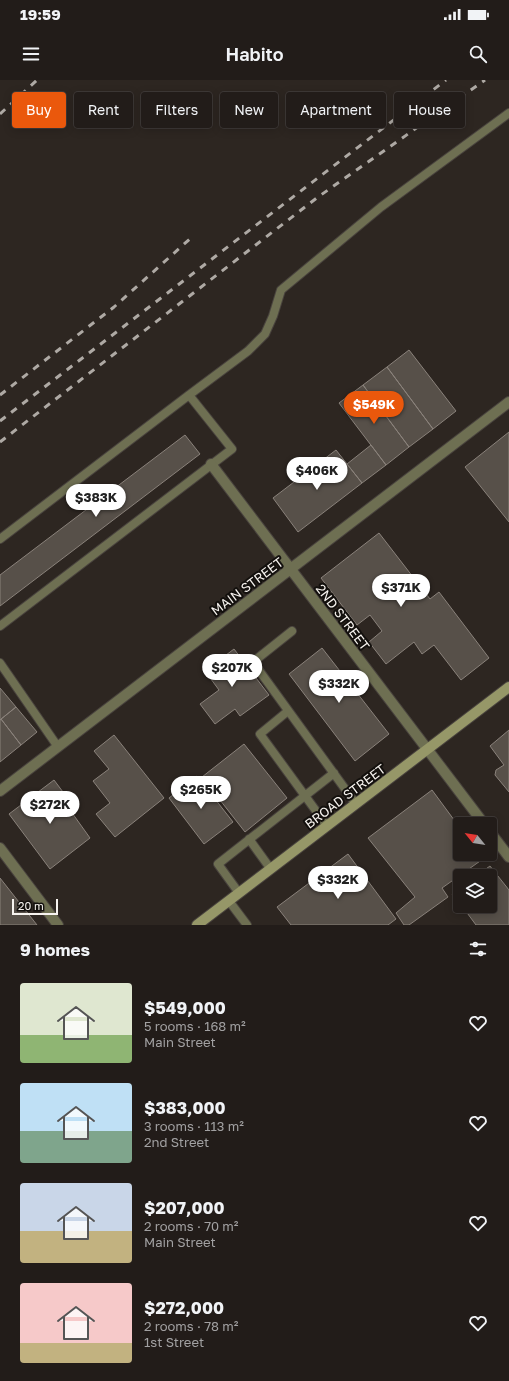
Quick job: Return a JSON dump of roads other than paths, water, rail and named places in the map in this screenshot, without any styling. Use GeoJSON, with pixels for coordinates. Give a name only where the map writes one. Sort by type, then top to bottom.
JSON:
{"type":"FeatureCollection","features":[{"type":"Feature","properties":{"kind":"main road","name":"BROAD STREET"},"geometry":{"type":"LineString","coordinates":[[196,925],[509,687]]}},
{"type":"Feature","properties":{"kind":"street","name":"MAIN STREET"},"geometry":{"type":"LineString","coordinates":[[0,791],[509,402]]}},
{"type":"Feature","properties":{"kind":"street","name":"2ND STREET"},"geometry":{"type":"LineString","coordinates":[[211,464],[479,817]]}},
{"type":"Feature","properties":{"kind":"street"},"geometry":{"type":"LineString","coordinates":[[497,841],[509,857]]}},
{"type":"Feature","properties":{"kind":"street"},"geometry":{"type":"LineString","coordinates":[[0,848],[58,925]]}},
{"type":"Feature","properties":{"kind":"lane"},"geometry":{"type":"LineString","coordinates":[[0,539],[189,394],[248,351],[265,334],[273,316],[281,290],[382,207],[509,113]]}},
{"type":"Feature","properties":{"kind":"lane"},"geometry":{"type":"LineString","coordinates":[[0,626],[232,449],[189,394]]}},
{"type":"Feature","properties":{"kind":"lane"},"geometry":{"type":"LineString","coordinates":[[292,631],[253,662],[356,804]]}},
{"type":"Feature","properties":{"kind":"lane"},"geometry":{"type":"LineString","coordinates":[[0,663],[58,746]]}},
{"type":"Feature","properties":{"kind":"lane"},"geometry":{"type":"LineString","coordinates":[[288,711],[260,734],[327,826]]}},
{"type":"Feature","properties":{"kind":"lane"},"geometry":{"type":"LineString","coordinates":[[239,893],[218,864],[304,795],[334,773]]}},
{"type":"Feature","properties":{"kind":"lane"},"geometry":{"type":"LineString","coordinates":[[249,839],[270,868]]}},
{"type":"Feature","properties":{"kind":"lane"},"geometry":{"type":"LineString","coordinates":[[229,900],[247,925]]}},
{"type":"Feature","properties":{"kind":"railway"},"geometry":{"type":"LineString","coordinates":[[0,114],[37,80]]}},
{"type":"Feature","properties":{"kind":"railway"},"geometry":{"type":"LineString","coordinates":[[0,421],[446,80]]}},
{"type":"Feature","properties":{"kind":"railway"},"geometry":{"type":"LineString","coordinates":[[0,442],[318,197],[485,80]]}},
{"type":"Feature","properties":{"kind":"railway"},"geometry":{"type":"LineString","coordinates":[[0,395],[114,307],[192,237]]}}]}
